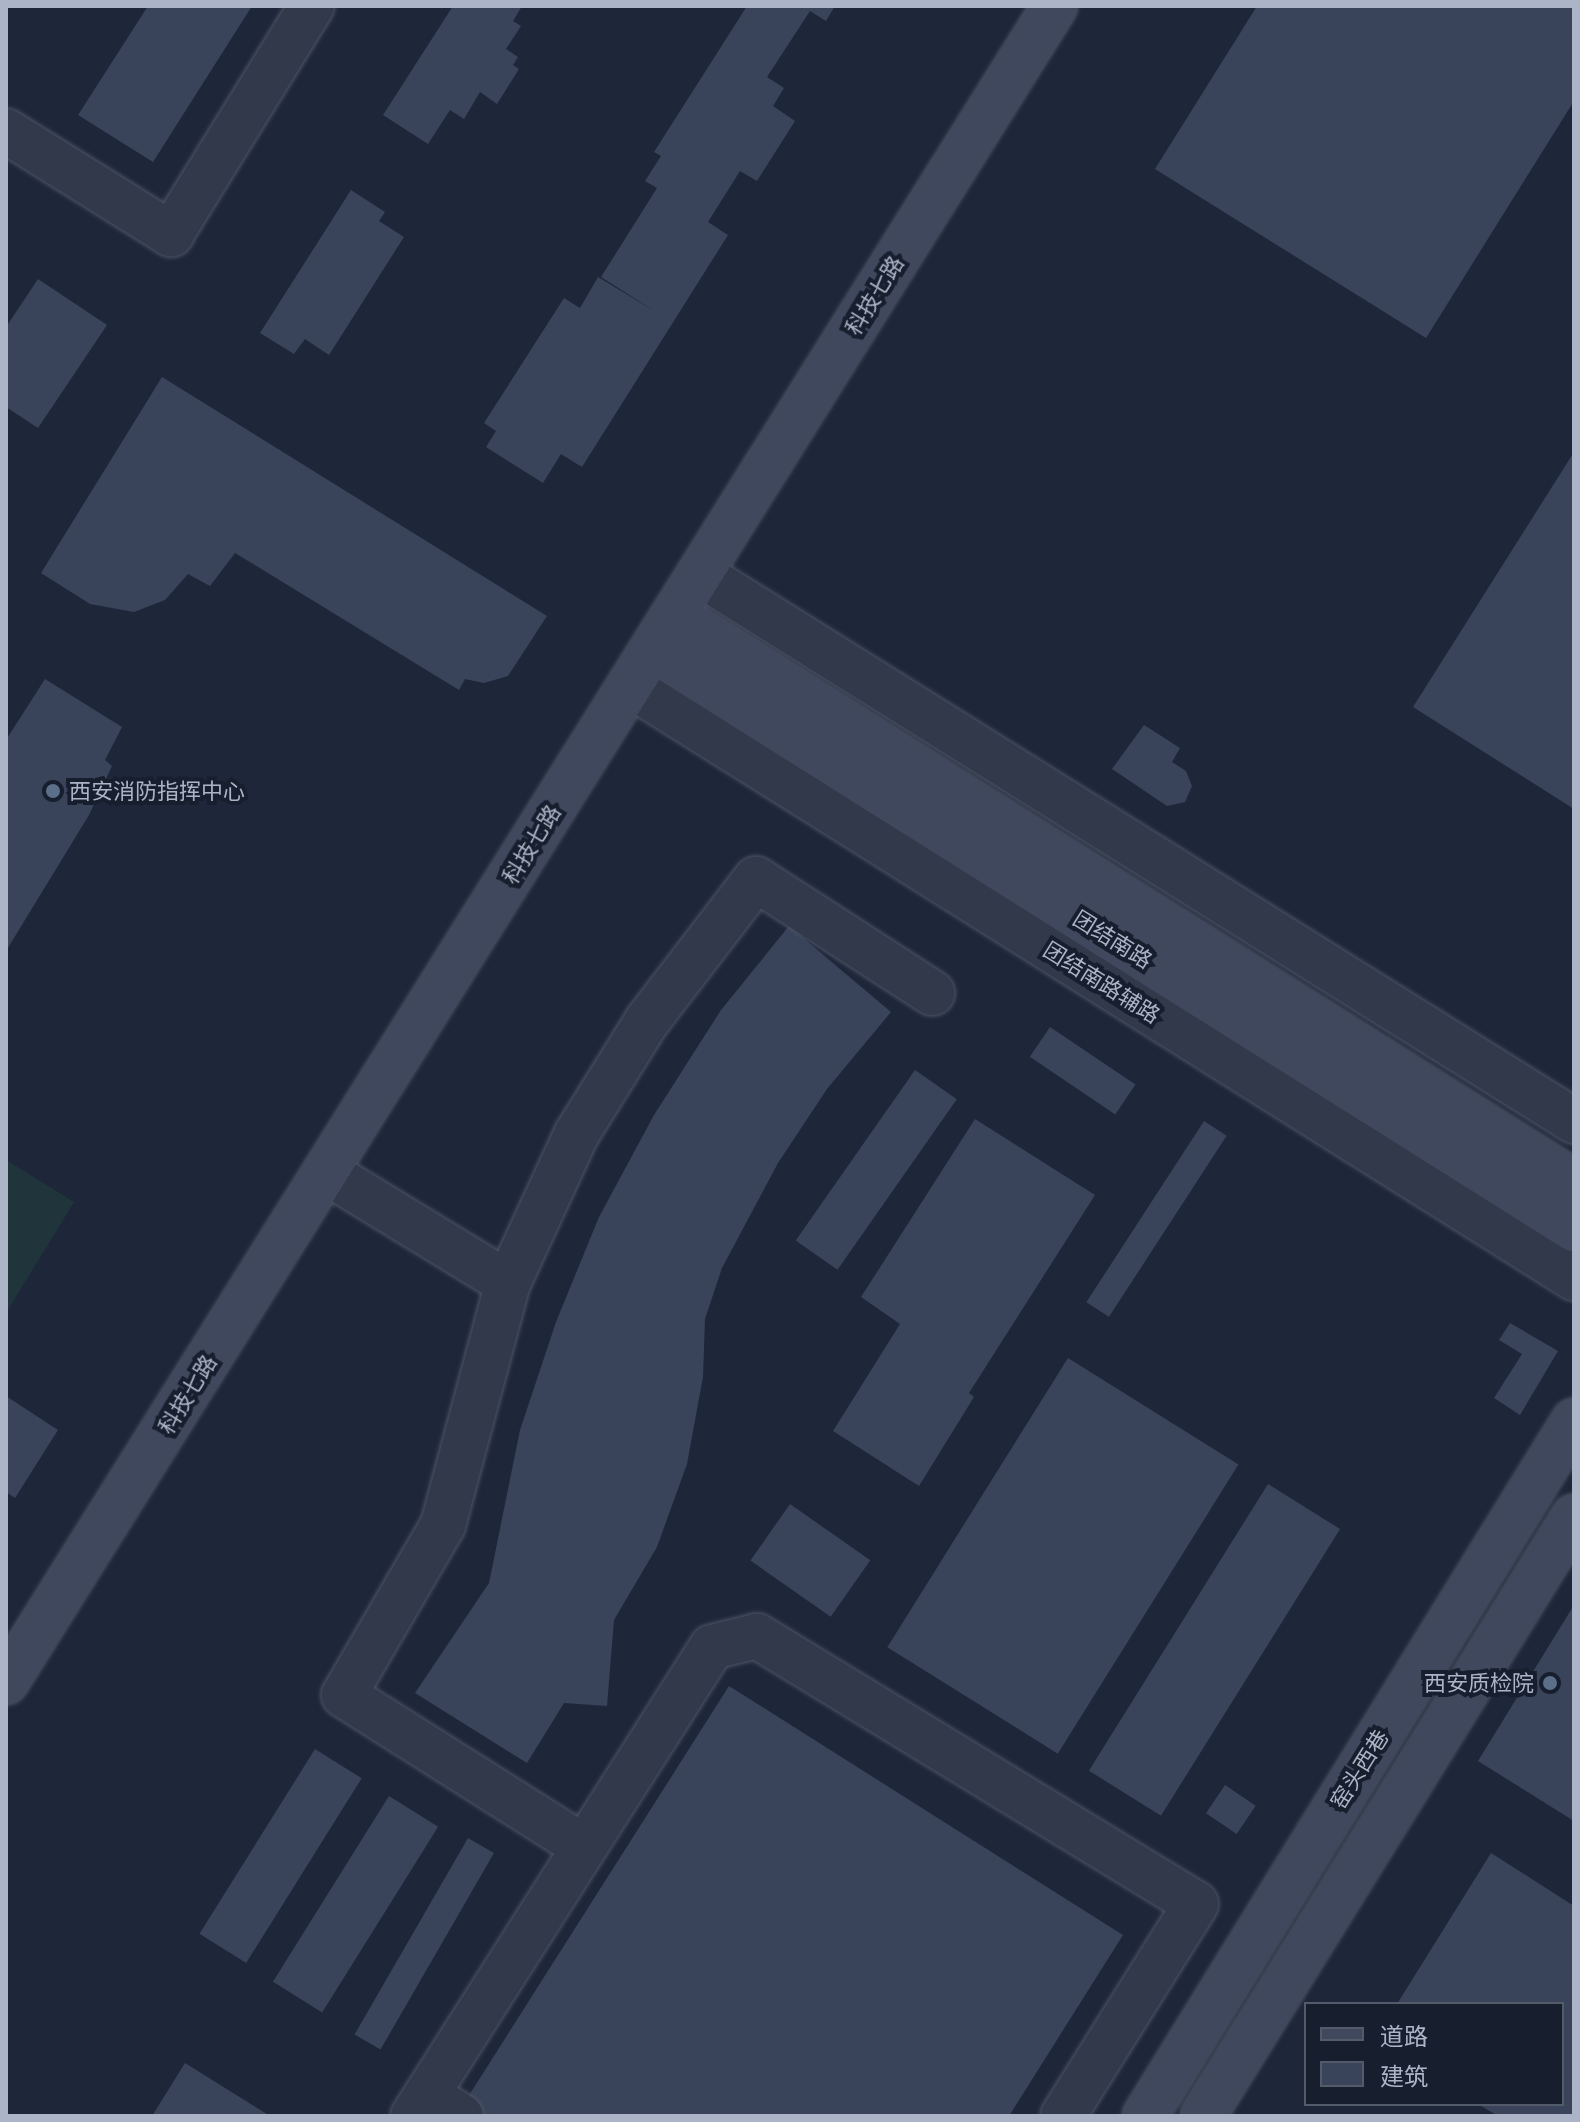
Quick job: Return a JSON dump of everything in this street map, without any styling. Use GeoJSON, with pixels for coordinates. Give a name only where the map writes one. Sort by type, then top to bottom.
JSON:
{"type":"FeatureCollection","features":[{"type":"Feature","properties":{"kind":"street"},"geometry":{"type":"LineString","coordinates":[[6,131],[171,234],[312,6]]}},
{"type":"Feature","properties":{"kind":"street","name":"科技七路"},"geometry":{"type":"LineString","coordinates":[[6,1682],[1055,6]]}},
{"type":"Feature","properties":{"kind":"street"},"geometry":{"type":"LineString","coordinates":[[700,574],[1574,1121]]}},
{"type":"Feature","properties":{"kind":"street","name":"团结南路"},"geometry":{"type":"LineString","coordinates":[[652,650],[1574,1182]]}},
{"type":"Feature","properties":{"kind":"street","name":"团结南路"},"geometry":{"type":"LineString","coordinates":[[652,650],[1574,1229]]}},
{"type":"Feature","properties":{"kind":"street","name":"团结南路辅路"},"geometry":{"type":"LineString","coordinates":[[652,650],[1574,1278]]}},
{"type":"Feature","properties":{"kind":"street"},"geometry":{"type":"LineString","coordinates":[[584,1847],[344,1695],[443,1525],[508,1283],[576,1135],[647,1021],[756,879],[932,993]]}},
{"type":"Feature","properties":{"kind":"street"},"geometry":{"type":"LineString","coordinates":[[326,1172],[508,1283]]}},
{"type":"Feature","properties":{"kind":"street","name":"窑头西巷"},"geometry":{"type":"LineString","coordinates":[[1145,2116],[1574,1421]]}},
{"type":"Feature","properties":{"kind":"street"},"geometry":{"type":"LineString","coordinates":[[1203,2116],[1574,1517]]}},
{"type":"Feature","properties":{"kind":"street"},"geometry":{"type":"LineString","coordinates":[[434,2109],[584,1847],[712,1647],[757,1636],[1196,1904],[1063,2116]]}},
{"type":"Feature","properties":{"kind":"green space"},"geometry":{"type":"Polygon","coordinates":[[[6,1160],[74,1202],[6,1313],[6,1160]]]}},
{"type":"Feature","properties":{"kind":"building"},"geometry":{"type":"Polygon","coordinates":[[[148,6],[252,6],[153,162],[78,115],[148,6]]]}},
{"type":"Feature","properties":{"kind":"building"},"geometry":{"type":"Polygon","coordinates":[[[453,6],[522,6],[513,21],[521,26],[506,49],[518,57],[513,65],[519,69],[497,104],[480,92],[464,119],[450,110],[428,144],[383,115],[453,6]]]}},
{"type":"Feature","properties":{"kind":"building"},"geometry":{"type":"Polygon","coordinates":[[[747,6],[835,6],[826,21],[810,11],[767,77],[784,88],[773,106],[795,121],[757,181],[740,171],[708,222],[728,235],[582,467],[561,454],[543,483],[486,447],[496,431],[484,423],[564,298],[580,308],[598,277],[656,312],[601,277],[657,188],[645,181],[661,156],[654,152],[747,6]]]}},
{"type":"Feature","properties":{"kind":"building"},"geometry":{"type":"Polygon","coordinates":[[[1257,6],[1574,6],[1574,101],[1426,338],[1155,169],[1257,6]]]}},
{"type":"Feature","properties":{"kind":"building"},"geometry":{"type":"Polygon","coordinates":[[[351,190],[385,212],[379,221],[404,237],[329,355],[305,339],[294,354],[260,333],[351,190]]]}},
{"type":"Feature","properties":{"kind":"building"},"geometry":{"type":"Polygon","coordinates":[[[38,279],[107,325],[38,428],[6,407],[6,327],[38,279]]]}},
{"type":"Feature","properties":{"kind":"building"},"geometry":{"type":"Polygon","coordinates":[[[162,377],[547,616],[508,676],[484,683],[465,679],[459,690],[235,553],[210,586],[188,574],[165,600],[134,612],[90,604],[41,573],[162,377]]]}},
{"type":"Feature","properties":{"kind":"building"},"geometry":{"type":"Polygon","coordinates":[[[1574,452],[1574,809],[1413,707],[1574,452]]]}},
{"type":"Feature","properties":{"kind":"building","name":"西安消防指挥中心"},"geometry":{"type":"Polygon","coordinates":[[[45,679],[122,727],[105,760],[112,766],[89,815],[6,951],[6,740],[45,679]]]}},
{"type":"Feature","properties":{"kind":"building"},"geometry":{"type":"Polygon","coordinates":[[[1144,725],[1180,748],[1172,762],[1186,771],[1192,786],[1185,802],[1167,806],[1112,769],[1144,725]]]}},
{"type":"Feature","properties":{"kind":"building"},"geometry":{"type":"Polygon","coordinates":[[[789,926],[891,1012],[827,1089],[778,1163],[722,1268],[705,1319],[703,1377],[687,1464],[657,1547],[614,1620],[607,1706],[564,1703],[527,1763],[415,1693],[489,1583],[520,1430],[556,1322],[599,1217],[654,1115],[721,1010],[789,926]]]}},
{"type":"Feature","properties":{"kind":"building"},"geometry":{"type":"Polygon","coordinates":[[[1050,1027],[1135,1085],[1115,1114],[1030,1057],[1050,1027]]]}},
{"type":"Feature","properties":{"kind":"building"},"geometry":{"type":"Polygon","coordinates":[[[915,1070],[957,1099],[837,1270],[796,1240],[915,1070]]]}},
{"type":"Feature","properties":{"kind":"building"},"geometry":{"type":"Polygon","coordinates":[[[975,1119],[1095,1195],[969,1393],[974,1397],[919,1486],[833,1431],[900,1324],[861,1297],[975,1119]]]}},
{"type":"Feature","properties":{"kind":"building"},"geometry":{"type":"Polygon","coordinates":[[[1204,1121],[1227,1136],[1109,1317],[1086,1302],[1204,1121]]]}},
{"type":"Feature","properties":{"kind":"building"},"geometry":{"type":"Polygon","coordinates":[[[1510,1323],[1558,1351],[1520,1415],[1494,1398],[1522,1354],[1499,1340],[1510,1323]]]}},
{"type":"Feature","properties":{"kind":"building"},"geometry":{"type":"Polygon","coordinates":[[[1068,1358],[1238,1465],[1058,1754],[887,1647],[1068,1358]]]}},
{"type":"Feature","properties":{"kind":"building"},"geometry":{"type":"Polygon","coordinates":[[[6,1396],[58,1430],[15,1498],[6,1492],[6,1396]]]}},
{"type":"Feature","properties":{"kind":"building"},"geometry":{"type":"Polygon","coordinates":[[[1268,1484],[1340,1529],[1161,1816],[1089,1771],[1268,1484]]]}},
{"type":"Feature","properties":{"kind":"building"},"geometry":{"type":"Polygon","coordinates":[[[790,1504],[870,1560],[831,1617],[750,1561],[790,1504]]]}},
{"type":"Feature","properties":{"kind":"building","name":"西安质检院"},"geometry":{"type":"Polygon","coordinates":[[[1574,1605],[1574,1821],[1478,1761],[1574,1605]]]}},
{"type":"Feature","properties":{"kind":"building"},"geometry":{"type":"Polygon","coordinates":[[[729,1686],[1123,1935],[1009,2116],[467,2116],[459,2111],[729,1686]]]}},
{"type":"Feature","properties":{"kind":"building"},"geometry":{"type":"Polygon","coordinates":[[[315,1749],[362,1778],[246,1963],[199,1934],[315,1749]]]}},
{"type":"Feature","properties":{"kind":"building"},"geometry":{"type":"Polygon","coordinates":[[[1225,1785],[1256,1806],[1237,1834],[1206,1813],[1225,1785]]]}},
{"type":"Feature","properties":{"kind":"building"},"geometry":{"type":"Polygon","coordinates":[[[389,1796],[438,1827],[322,2012],[273,1982],[389,1796]]]}},
{"type":"Feature","properties":{"kind":"building"},"geometry":{"type":"Polygon","coordinates":[[[468,1838],[494,1853],[380,2050],[355,2035],[468,1838]]]}},
{"type":"Feature","properties":{"kind":"building"},"geometry":{"type":"Polygon","coordinates":[[[1491,1853],[1574,1906],[1574,2116],[1498,2116],[1481,2106],[1564,2106],[1564,2002],[1398,2002],[1491,1853]]]}},
{"type":"Feature","properties":{"kind":"building"},"geometry":{"type":"Polygon","coordinates":[[[185,2063],[270,2116],[152,2116],[185,2063]]]}},
{"type":"Feature","properties":{"kind":"place","name":"西安消防指挥中心"},"geometry":{"type":"Point","coordinates":[53,791]}},
{"type":"Feature","properties":{"kind":"place","name":"西安质检院"},"geometry":{"type":"Point","coordinates":[1550,1683]}}]}
